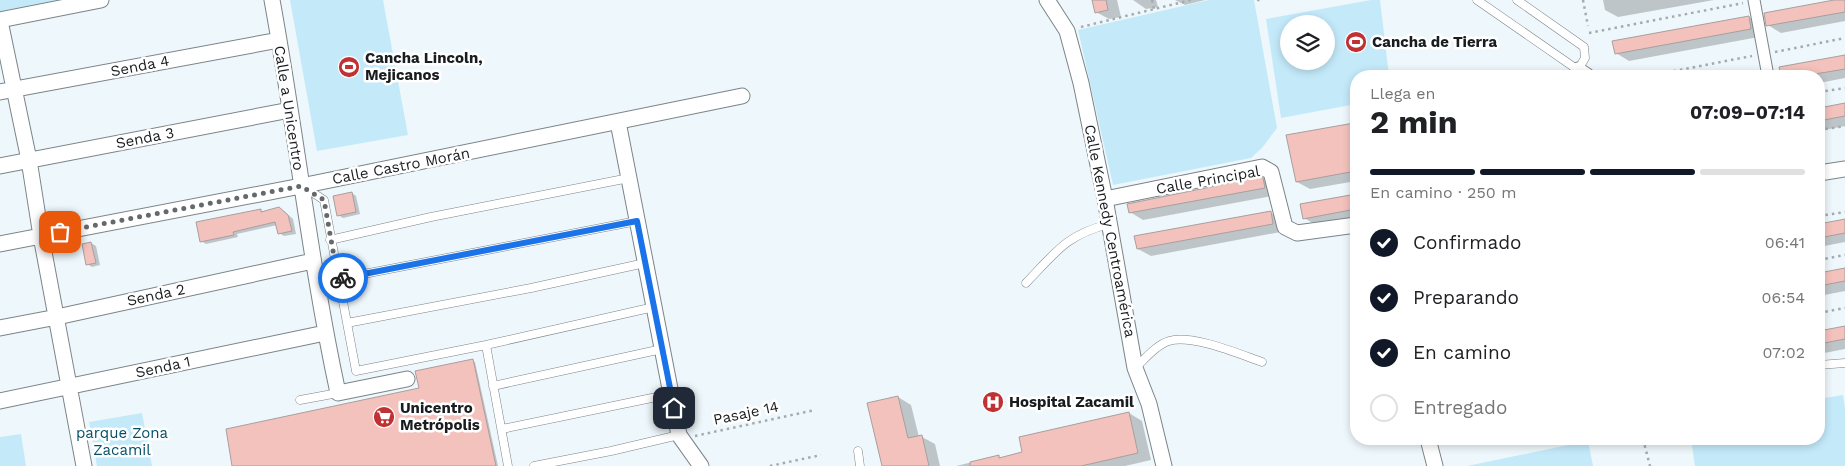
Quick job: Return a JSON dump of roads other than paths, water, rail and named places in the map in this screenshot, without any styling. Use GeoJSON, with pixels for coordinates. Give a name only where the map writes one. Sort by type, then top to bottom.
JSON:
{"type":"FeatureCollection","features":[{"type":"Feature","properties":{"kind":"street"},"geometry":{"type":"LineString","coordinates":[[84,466],[28,160],[7,91],[0,21],[101,0]]}},
{"type":"Feature","properties":{"kind":"street","name":"Calle a Unicentro"},"geometry":{"type":"LineString","coordinates":[[272,0],[312,261],[338,392]]}},
{"type":"Feature","properties":{"kind":"street","name":"Calle Kennedy Centroamérica"},"geometry":{"type":"LineString","coordinates":[[1047,0],[1067,31],[1081,84],[1105,199],[1135,368],[1150,404],[1164,466]]}},
{"type":"Feature","properties":{"kind":"street"},"geometry":{"type":"LineString","coordinates":[[1754,0],[1767,70]]}},
{"type":"Feature","properties":{"kind":"street","name":"Senda 4"},"geometry":{"type":"LineString","coordinates":[[7,91],[279,40]]}},
{"type":"Feature","properties":{"kind":"street","name":"Calle Castro Morán"},"geometry":{"type":"LineString","coordinates":[[0,244],[301,186],[742,96]]}},
{"type":"Feature","properties":{"kind":"street","name":"Senda 3"},"geometry":{"type":"LineString","coordinates":[[0,166],[290,110]]}},
{"type":"Feature","properties":{"kind":"street"},"geometry":{"type":"LineString","coordinates":[[618,122],[680,437],[701,466]]}},
{"type":"Feature","properties":{"kind":"street","name":"Calle Principal"},"geometry":{"type":"LineString","coordinates":[[1105,199],[1262,167],[1271,172],[1285,227],[1297,233],[1350,226]]}},
{"type":"Feature","properties":{"kind":"street"},"geometry":{"type":"LineString","coordinates":[[1825,172],[1845,169]]}},
{"type":"Feature","properties":{"kind":"street","name":"Senda 2"},"geometry":{"type":"LineString","coordinates":[[0,328],[312,261]]}},
{"type":"Feature","properties":{"kind":"street","name":"Senda 1"},"geometry":{"type":"LineString","coordinates":[[0,401],[325,333]]}},
{"type":"Feature","properties":{"kind":"street"},"geometry":{"type":"LineString","coordinates":[[338,392],[407,379]]}},
{"type":"Feature","properties":{"kind":"street"},"geometry":{"type":"LineString","coordinates":[[1430,445],[1435,466]]}},
{"type":"Feature","properties":{"kind":"lane"},"geometry":{"type":"LineString","coordinates":[[1477,0],[1578,70]]}},
{"type":"Feature","properties":{"kind":"lane"},"geometry":{"type":"LineString","coordinates":[[1517,0],[1584,47],[1586,58],[1583,70]]}},
{"type":"Feature","properties":{"kind":"lane"},"geometry":{"type":"LineString","coordinates":[[330,240],[431,217],[629,178]]}},
{"type":"Feature","properties":{"kind":"lane"},"geometry":{"type":"LineString","coordinates":[[301,186],[324,200],[356,371],[486,345],[654,307]]}},
{"type":"Feature","properties":{"kind":"lane"},"geometry":{"type":"LineString","coordinates":[[338,279],[637,221]]}},
{"type":"Feature","properties":{"kind":"lane"},"geometry":{"type":"LineString","coordinates":[[1026,283],[1060,247],[1077,235],[1109,224]]}},
{"type":"Feature","properties":{"kind":"lane"},"geometry":{"type":"LineString","coordinates":[[347,323],[531,288],[645,263]]}},
{"type":"Feature","properties":{"kind":"lane"},"geometry":{"type":"LineString","coordinates":[[1135,368],[1153,351],[1168,341],[1193,341],[1222,347],[1262,362]]}},
{"type":"Feature","properties":{"kind":"lane"},"geometry":{"type":"LineString","coordinates":[[486,345],[508,466]]}},
{"type":"Feature","properties":{"kind":"lane"},"geometry":{"type":"LineString","coordinates":[[493,386],[662,349]]}},
{"type":"Feature","properties":{"kind":"lane"},"geometry":{"type":"LineString","coordinates":[[1825,365],[1845,363]]}},
{"type":"Feature","properties":{"kind":"lane"},"geometry":{"type":"LineString","coordinates":[[300,400],[338,392]]}},
{"type":"Feature","properties":{"kind":"lane"},"geometry":{"type":"LineString","coordinates":[[502,429],[671,394]]}},
{"type":"Feature","properties":{"kind":"lane"},"geometry":{"type":"LineString","coordinates":[[534,466],[680,437]]}},
{"type":"Feature","properties":{"kind":"lane"},"geometry":{"type":"LineString","coordinates":[[858,451],[860,466]]}},
{"type":"Feature","properties":{"kind":"place","name":"Cancha de Tierra"},"geometry":{"type":"Point","coordinates":[1356,42]}},
{"type":"Feature","properties":{"kind":"place","name":"Cancha Lincoln, Mejicanos"},"geometry":{"type":"Point","coordinates":[349,67]}},
{"type":"Feature","properties":{"kind":"place","name":"Hospital Zacamil"},"geometry":{"type":"Point","coordinates":[993,402]}},
{"type":"Feature","properties":{"kind":"place","name":"Unicentro Metrópolis"},"geometry":{"type":"Point","coordinates":[384,417]}},
{"type":"Feature","properties":{"kind":"park label","name":"parque Zona Zacamil"},"geometry":{"type":"Point","coordinates":[122,442]}}]}
